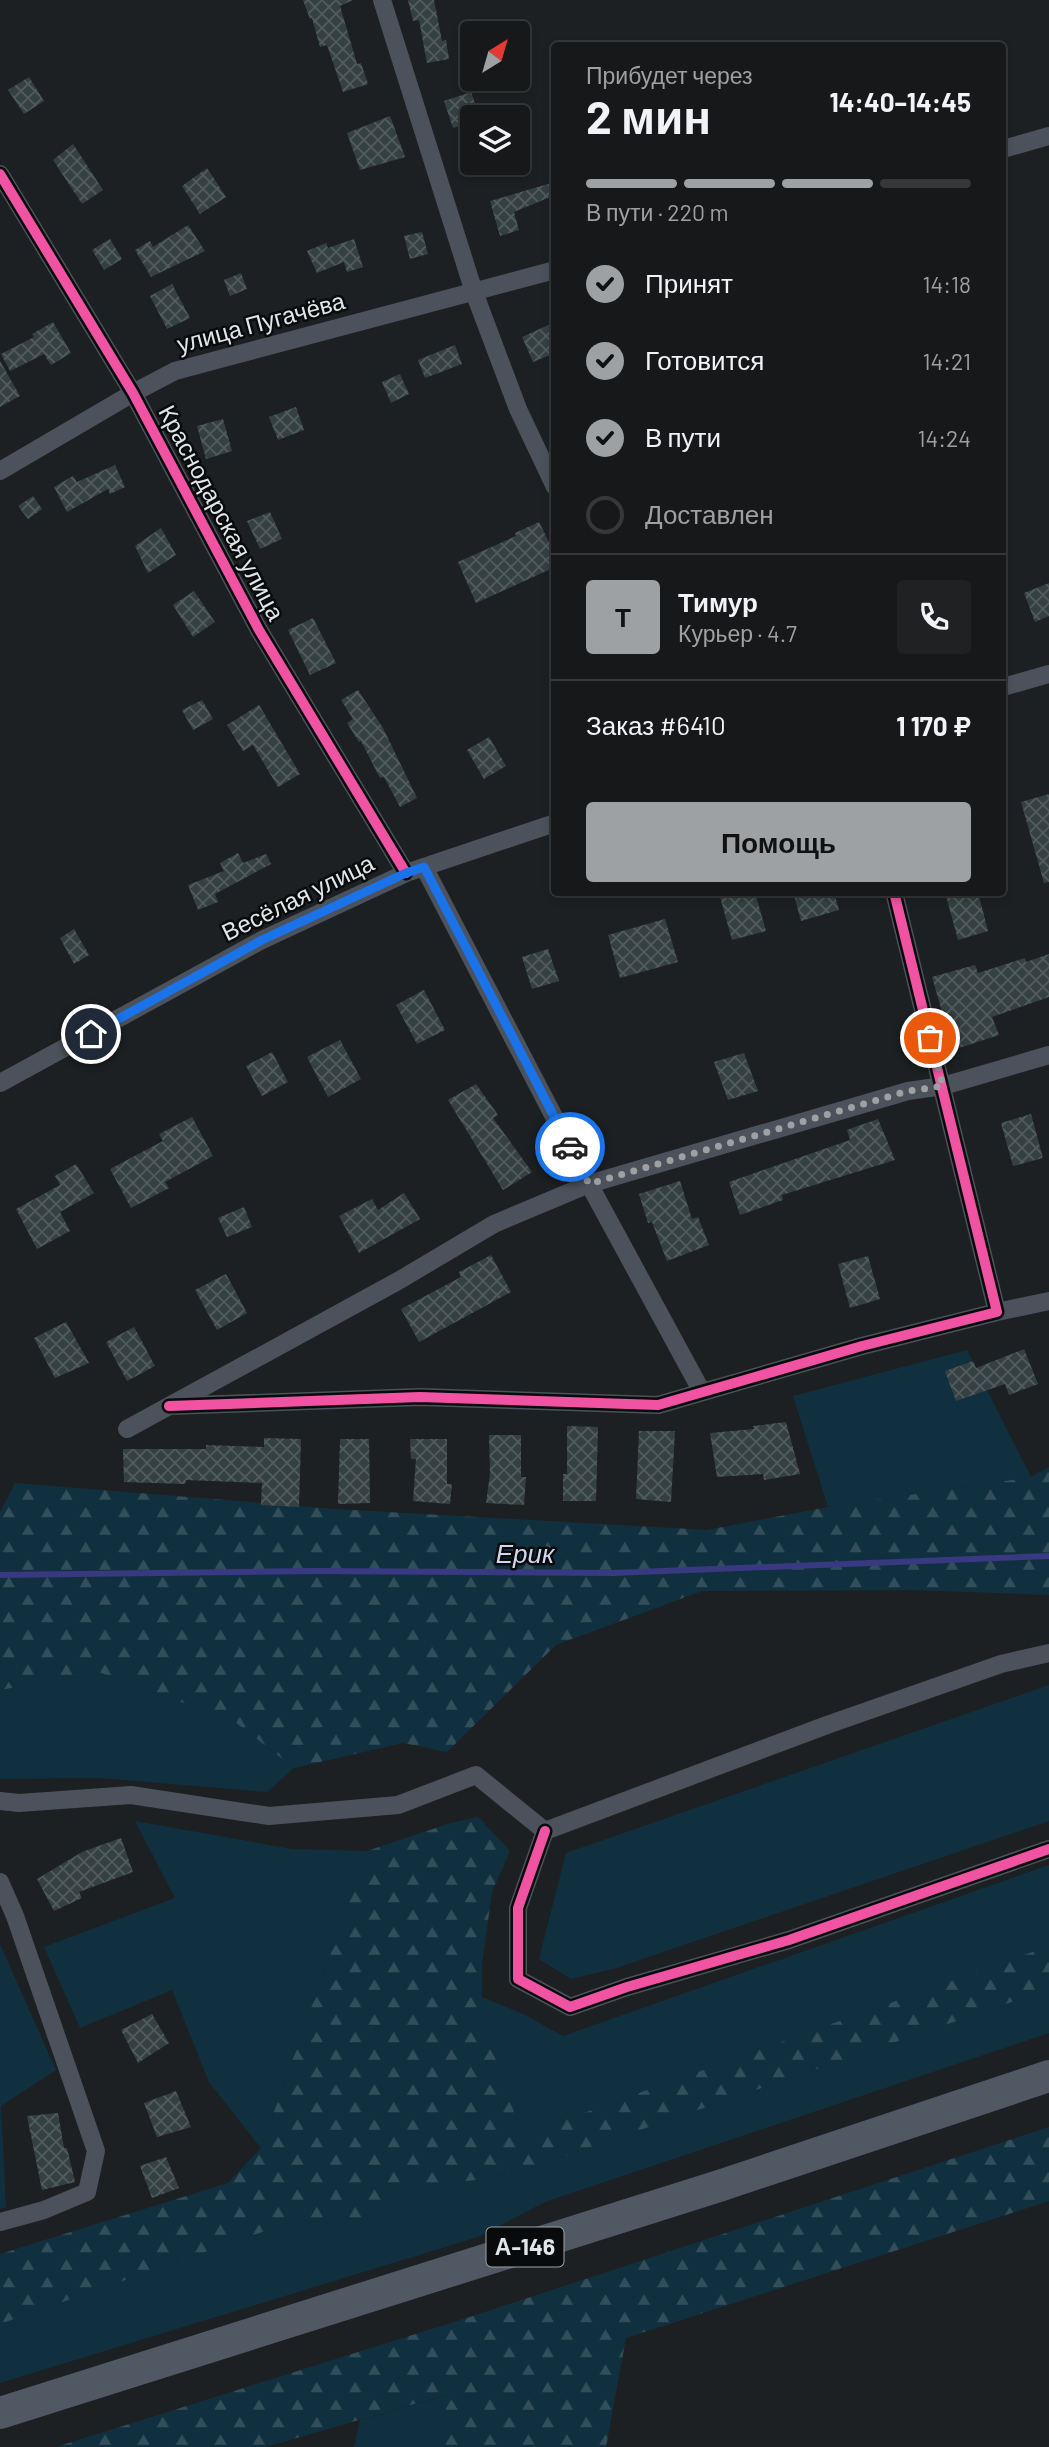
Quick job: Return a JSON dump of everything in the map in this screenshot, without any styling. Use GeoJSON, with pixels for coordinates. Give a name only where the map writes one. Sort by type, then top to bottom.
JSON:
{"type":"FeatureCollection","features":[{"type":"Feature","properties":{"kind":"highway","name":"А-146"},"geometry":{"type":"LineString","coordinates":[[0,2413],[719,2186],[1049,2076]]}},
{"type":"Feature","properties":{"kind":"street"},"geometry":{"type":"LineString","coordinates":[[382,0],[474,292],[518,409],[551,479]]}},
{"type":"Feature","properties":{"kind":"street"},"geometry":{"type":"LineString","coordinates":[[1006,148],[1049,136]]}},
{"type":"Feature","properties":{"kind":"street","name":"Краснодарская улица"},"geometry":{"type":"LineString","coordinates":[[0,174],[133,393],[259,630],[406,873]]}},
{"type":"Feature","properties":{"kind":"street","name":"улица Пугачёва"},"geometry":{"type":"LineString","coordinates":[[0,471],[133,393],[175,372],[551,271]]}},
{"type":"Feature","properties":{"kind":"street"},"geometry":{"type":"LineString","coordinates":[[1006,687],[1049,674]]}},
{"type":"Feature","properties":{"kind":"street","name":"Весёлая улица"},"geometry":{"type":"LineString","coordinates":[[0,1083],[262,940],[406,873],[551,824]]}},
{"type":"Feature","properties":{"kind":"street"},"geometry":{"type":"LineString","coordinates":[[424,867],[589,1184],[702,1392]]}},
{"type":"Feature","properties":{"kind":"street"},"geometry":{"type":"LineString","coordinates":[[895,896],[997,1312]]}},
{"type":"Feature","properties":{"kind":"street"},"geometry":{"type":"LineString","coordinates":[[127,1429],[398,1281],[494,1224],[589,1184],[908,1091],[943,1086],[1049,1055]]}},
{"type":"Feature","properties":{"kind":"street"},"geometry":{"type":"LineString","coordinates":[[169,1406],[420,1398],[658,1405],[862,1346],[1049,1301]]}},
{"type":"Feature","properties":{"kind":"street"},"geometry":{"type":"LineString","coordinates":[[545,1831],[827,1725],[1001,1664],[1049,1653]]}},
{"type":"Feature","properties":{"kind":"street"},"geometry":{"type":"LineString","coordinates":[[0,1801],[131,1795],[269,1816],[398,1805],[476,1775],[545,1831]]}},
{"type":"Feature","properties":{"kind":"street"},"geometry":{"type":"LineString","coordinates":[[545,1831],[519,1908],[518,1979],[570,2007],[627,1987],[789,1940],[1049,1849]]}},
{"type":"Feature","properties":{"kind":"street"},"geometry":{"type":"LineString","coordinates":[[0,1882],[8,1919],[96,2151],[88,2192],[44,2210],[0,2222]]}},
{"type":"Feature","properties":{"kind":"green space"},"geometry":{"type":"Polygon","coordinates":[[[967,1350],[1031,1477],[828,1507],[793,1396],[967,1350]]]}},
{"type":"Feature","properties":{"kind":"green space"},"geometry":{"type":"Polygon","coordinates":[[[1049,1467],[1049,1595],[913,1590],[702,1591],[556,1645],[447,1752],[403,1743],[294,1768],[235,1722],[101,1673],[0,1690],[0,1513],[15,1483],[335,1509],[707,1530],[828,1507],[1031,1477],[1049,1467]]]}},
{"type":"Feature","properties":{"kind":"green space"},"geometry":{"type":"Polygon","coordinates":[[[101,1673],[235,1722],[294,1768],[267,1792],[100,1778],[0,1779],[0,1690],[101,1673]]]}},
{"type":"Feature","properties":{"kind":"green space"},"geometry":{"type":"Polygon","coordinates":[[[1049,1685],[1049,1821],[613,1969],[571,1979],[539,1959],[566,1853],[1049,1685]]]}},
{"type":"Feature","properties":{"kind":"green space"},"geometry":{"type":"Polygon","coordinates":[[[478,1817],[510,1851],[492,1892],[482,1965],[482,2019],[522,2135],[1049,1946],[1049,1983],[1029,1996],[533,2167],[478,2180],[409,2186],[352,2225],[297,2220],[0,2324],[0,2254],[228,2183],[261,2148],[367,1851],[451,1823],[478,1817]]]}},
{"type":"Feature","properties":{"kind":"green space"},"geometry":{"type":"Polygon","coordinates":[[[135,1821],[292,1849],[367,1851],[261,2148],[209,2082],[172,1990],[80,2028],[44,1947],[175,1898],[135,1821]]]}},
{"type":"Feature","properties":{"kind":"green space"},"geometry":{"type":"Polygon","coordinates":[[[1049,1865],[1049,1946],[522,2136],[482,2019],[482,1997],[523,2014],[563,2036],[1049,1865]]]}},
{"type":"Feature","properties":{"kind":"green space"},"geometry":{"type":"Polygon","coordinates":[[[0,1944],[56,2070],[1,2106],[6,2207],[0,2209],[0,1944]]]}},
{"type":"Feature","properties":{"kind":"green space"},"geometry":{"type":"Polygon","coordinates":[[[1049,1983],[1049,2033],[545,2202],[478,2237],[0,2383],[0,2324],[297,2220],[352,2225],[408,2186],[478,2180],[533,2167],[1028,1996],[1049,1983]]]}},
{"type":"Feature","properties":{"kind":"green space"},"geometry":{"type":"Polygon","coordinates":[[[1049,2127],[1049,2201],[626,2338],[606,2447],[442,2447],[445,2395],[266,2447],[56,2447],[476,2315],[1049,2127]]]}},
{"type":"Feature","properties":{"kind":"green space"},"geometry":{"type":"Polygon","coordinates":[[[446,2395],[442,2447],[354,2447],[360,2420],[446,2395]]]}},
{"type":"Feature","properties":{"kind":"building"},"geometry":{"type":"Polygon","coordinates":[[[303,0],[353,0],[340,6],[357,64],[361,63],[368,84],[343,92],[327,45],[320,47],[312,18],[310,19],[303,0]]]}},
{"type":"Feature","properties":{"kind":"building"},"geometry":{"type":"Polygon","coordinates":[[[408,0],[434,0],[442,41],[446,40],[449,59],[427,63],[419,20],[413,21],[408,0]]]}},
{"type":"Feature","properties":{"kind":"building"},"geometry":{"type":"Polygon","coordinates":[[[29,77],[44,101],[24,114],[8,90],[29,77]]]}},
{"type":"Feature","properties":{"kind":"building"},"geometry":{"type":"Polygon","coordinates":[[[471,92],[476,105],[460,105],[460,126],[453,128],[444,101],[471,92]]]}},
{"type":"Feature","properties":{"kind":"building"},"geometry":{"type":"Polygon","coordinates":[[[390,116],[405,157],[360,170],[347,133],[390,116]]]}},
{"type":"Feature","properties":{"kind":"building"},"geometry":{"type":"Polygon","coordinates":[[[73,144],[103,190],[82,204],[53,160],[73,144]]]}},
{"type":"Feature","properties":{"kind":"building"},"geometry":{"type":"Polygon","coordinates":[[[207,168],[226,197],[200,214],[182,186],[207,168]]]}},
{"type":"Feature","properties":{"kind":"building"},"geometry":{"type":"Polygon","coordinates":[[[551,183],[551,197],[514,212],[519,230],[500,236],[490,201],[551,183]]]}},
{"type":"Feature","properties":{"kind":"building"},"geometry":{"type":"Polygon","coordinates":[[[188,225],[205,251],[151,277],[135,250],[150,241],[153,247],[188,225]]]}},
{"type":"Feature","properties":{"kind":"building"},"geometry":{"type":"Polygon","coordinates":[[[422,232],[428,254],[410,259],[404,236],[422,232]]]}},
{"type":"Feature","properties":{"kind":"building"},"geometry":{"type":"Polygon","coordinates":[[[110,239],[122,259],[104,270],[92,250],[110,239]]]}},
{"type":"Feature","properties":{"kind":"building"},"geometry":{"type":"Polygon","coordinates":[[[354,239],[363,267],[347,272],[344,262],[317,273],[307,251],[326,243],[328,248],[354,239]]]}},
{"type":"Feature","properties":{"kind":"building"},"geometry":{"type":"Polygon","coordinates":[[[241,273],[247,289],[230,296],[224,280],[241,273]]]}},
{"type":"Feature","properties":{"kind":"building"},"geometry":{"type":"Polygon","coordinates":[[[172,284],[190,318],[167,329],[150,296],[172,284]]]}},
{"type":"Feature","properties":{"kind":"building"},"geometry":{"type":"Polygon","coordinates":[[[53,322],[71,353],[51,365],[44,354],[10,371],[1,354],[34,337],[32,334],[53,322]]]}},
{"type":"Feature","properties":{"kind":"building"},"geometry":{"type":"Polygon","coordinates":[[[551,324],[551,355],[533,362],[522,337],[551,324]]]}},
{"type":"Feature","properties":{"kind":"building"},"geometry":{"type":"Polygon","coordinates":[[[455,345],[462,364],[425,378],[418,360],[455,345]]]}},
{"type":"Feature","properties":{"kind":"building"},"geometry":{"type":"Polygon","coordinates":[[[0,361],[20,396],[0,407],[0,361]]]}},
{"type":"Feature","properties":{"kind":"building"},"geometry":{"type":"Polygon","coordinates":[[[400,374],[409,394],[391,403],[382,382],[400,374]]]}},
{"type":"Feature","properties":{"kind":"building"},"geometry":{"type":"Polygon","coordinates":[[[296,407],[304,430],[278,440],[269,417],[296,407]]]}},
{"type":"Feature","properties":{"kind":"building"},"geometry":{"type":"Polygon","coordinates":[[[223,419],[232,451],[206,459],[197,426],[223,419]]]}},
{"type":"Feature","properties":{"kind":"building"},"geometry":{"type":"Polygon","coordinates":[[[115,465],[125,487],[110,494],[108,489],[67,512],[54,487],[73,476],[77,482],[115,465]]]}},
{"type":"Feature","properties":{"kind":"building"},"geometry":{"type":"Polygon","coordinates":[[[33,496],[42,509],[28,519],[18,506],[33,496]]]}},
{"type":"Feature","properties":{"kind":"building"},"geometry":{"type":"Polygon","coordinates":[[[270,512],[282,539],[260,549],[247,521],[270,512]]]}},
{"type":"Feature","properties":{"kind":"building"},"geometry":{"type":"Polygon","coordinates":[[[539,522],[551,546],[551,569],[476,603],[458,562],[516,536],[515,533],[539,522]]]}},
{"type":"Feature","properties":{"kind":"building"},"geometry":{"type":"Polygon","coordinates":[[[161,528],[176,555],[148,573],[135,546],[161,528]]]}},
{"type":"Feature","properties":{"kind":"building"},"geometry":{"type":"Polygon","coordinates":[[[1049,583],[1049,616],[1035,622],[1024,593],[1049,583]]]}},
{"type":"Feature","properties":{"kind":"building"},"geometry":{"type":"Polygon","coordinates":[[[194,591],[215,622],[193,637],[173,605],[194,591]]]}},
{"type":"Feature","properties":{"kind":"building"},"geometry":{"type":"Polygon","coordinates":[[[313,618],[336,663],[310,675],[288,630],[313,618]]]}},
{"type":"Feature","properties":{"kind":"building"},"geometry":{"type":"Polygon","coordinates":[[[358,690],[383,728],[417,798],[400,807],[384,777],[380,778],[361,741],[359,742],[347,723],[353,719],[341,700],[358,690]]]}},
{"type":"Feature","properties":{"kind":"building"},"geometry":{"type":"Polygon","coordinates":[[[202,700],[213,719],[193,730],[182,710],[202,700]]]}},
{"type":"Feature","properties":{"kind":"building"},"geometry":{"type":"Polygon","coordinates":[[[259,705],[300,774],[278,787],[253,745],[243,751],[227,725],[259,705]]]}},
{"type":"Feature","properties":{"kind":"building"},"geometry":{"type":"Polygon","coordinates":[[[489,737],[506,766],[484,779],[467,750],[489,737]]]}},
{"type":"Feature","properties":{"kind":"building"},"geometry":{"type":"Polygon","coordinates":[[[1049,794],[1049,882],[1044,883],[1021,802],[1049,794]]]}},
{"type":"Feature","properties":{"kind":"building"},"geometry":{"type":"Polygon","coordinates":[[[238,853],[243,863],[266,854],[271,864],[215,894],[218,902],[198,910],[188,885],[224,871],[220,863],[238,853]]]}},
{"type":"Feature","properties":{"kind":"building"},"geometry":{"type":"Polygon","coordinates":[[[756,896],[766,931],[732,940],[720,897],[756,896]]]}},
{"type":"Feature","properties":{"kind":"building"},"geometry":{"type":"Polygon","coordinates":[[[794,896],[835,896],[839,910],[801,921],[794,896]]]}},
{"type":"Feature","properties":{"kind":"building"},"geometry":{"type":"Polygon","coordinates":[[[946,896],[979,896],[988,931],[958,940],[946,896]]]}},
{"type":"Feature","properties":{"kind":"building"},"geometry":{"type":"Polygon","coordinates":[[[665,919],[678,962],[620,978],[608,935],[665,919]]]}},
{"type":"Feature","properties":{"kind":"building"},"geometry":{"type":"Polygon","coordinates":[[[74,929],[89,955],[74,964],[60,938],[74,929]]]}},
{"type":"Feature","properties":{"kind":"building"},"geometry":{"type":"Polygon","coordinates":[[[548,949],[559,981],[532,989],[522,957],[548,949]]]}},
{"type":"Feature","properties":{"kind":"building"},"geometry":{"type":"Polygon","coordinates":[[[1049,954],[1049,997],[992,1017],[999,1035],[953,1050],[932,977],[975,965],[978,973],[1025,958],[1026,962],[1049,954]]]}},
{"type":"Feature","properties":{"kind":"building"},"geometry":{"type":"Polygon","coordinates":[[[424,990],[445,1030],[417,1044],[396,1005],[424,990]]]}},
{"type":"Feature","properties":{"kind":"building"},"geometry":{"type":"Polygon","coordinates":[[[340,1040],[361,1079],[328,1097],[307,1057],[340,1040]]]}},
{"type":"Feature","properties":{"kind":"building"},"geometry":{"type":"Polygon","coordinates":[[[272,1052],[288,1082],[262,1096],[246,1066],[272,1052]]]}},
{"type":"Feature","properties":{"kind":"building"},"geometry":{"type":"Polygon","coordinates":[[[744,1053],[758,1091],[728,1100],[714,1062],[744,1053]]]}},
{"type":"Feature","properties":{"kind":"building"},"geometry":{"type":"Polygon","coordinates":[[[476,1084],[498,1115],[493,1118],[532,1172],[503,1190],[448,1100],[476,1084]]]}},
{"type":"Feature","properties":{"kind":"building"},"geometry":{"type":"Polygon","coordinates":[[[1031,1114],[1043,1158],[1013,1166],[1001,1123],[1031,1114]]]}},
{"type":"Feature","properties":{"kind":"building"},"geometry":{"type":"Polygon","coordinates":[[[192,1117],[213,1156],[165,1182],[169,1188],[131,1208],[110,1169],[163,1141],[159,1134],[192,1117]]]}},
{"type":"Feature","properties":{"kind":"building"},"geometry":{"type":"Polygon","coordinates":[[[878,1119],[895,1160],[782,1195],[783,1200],[740,1215],[729,1182],[850,1140],[847,1130],[878,1119]]]}},
{"type":"Feature","properties":{"kind":"building"},"geometry":{"type":"Polygon","coordinates":[[[76,1164],[94,1193],[60,1212],[70,1231],[37,1249],[16,1209],[60,1185],[55,1176],[76,1164]]]}},
{"type":"Feature","properties":{"kind":"building"},"geometry":{"type":"Polygon","coordinates":[[[680,1181],[692,1219],[698,1217],[709,1245],[667,1261],[652,1222],[648,1223],[639,1194],[680,1181]]]}},
{"type":"Feature","properties":{"kind":"building"},"geometry":{"type":"Polygon","coordinates":[[[404,1193],[420,1219],[359,1253],[339,1216],[372,1199],[378,1210],[404,1193]]]}},
{"type":"Feature","properties":{"kind":"building"},"geometry":{"type":"Polygon","coordinates":[[[244,1207],[252,1227],[227,1237],[218,1218],[244,1207]]]}},
{"type":"Feature","properties":{"kind":"building"},"geometry":{"type":"Polygon","coordinates":[[[491,1255],[511,1292],[419,1342],[401,1309],[461,1277],[459,1272],[491,1255]]]}},
{"type":"Feature","properties":{"kind":"building"},"geometry":{"type":"Polygon","coordinates":[[[868,1256],[880,1299],[850,1308],[838,1264],[868,1256]]]}},
{"type":"Feature","properties":{"kind":"building"},"geometry":{"type":"Polygon","coordinates":[[[226,1274],[247,1313],[217,1330],[195,1290],[226,1274]]]}},
{"type":"Feature","properties":{"kind":"building"},"geometry":{"type":"Polygon","coordinates":[[[66,1322],[89,1363],[55,1378],[34,1338],[66,1322]]]}},
{"type":"Feature","properties":{"kind":"building"},"geometry":{"type":"Polygon","coordinates":[[[134,1327],[155,1366],[127,1381],[106,1342],[134,1327]]]}},
{"type":"Feature","properties":{"kind":"building"},"geometry":{"type":"Polygon","coordinates":[[[1024,1349],[1038,1384],[1009,1395],[1005,1384],[956,1401],[945,1371],[973,1361],[976,1368],[1024,1349]]]}},
{"type":"Feature","properties":{"kind":"building"},"geometry":{"type":"Polygon","coordinates":[[[786,1422],[800,1474],[764,1480],[763,1474],[717,1477],[710,1433],[754,1429],[753,1426],[786,1422]]]}},
{"type":"Feature","properties":{"kind":"building"},"geometry":{"type":"Polygon","coordinates":[[[567,1426],[598,1427],[596,1501],[563,1501],[563,1474],[567,1474],[567,1426]]]}},
{"type":"Feature","properties":{"kind":"building"},"geometry":{"type":"Polygon","coordinates":[[[639,1431],[675,1431],[671,1502],[636,1499],[639,1431]]]}},
{"type":"Feature","properties":{"kind":"building"},"geometry":{"type":"Polygon","coordinates":[[[489,1435],[521,1435],[521,1477],[526,1477],[524,1505],[486,1503],[490,1474],[489,1435]]]}},
{"type":"Feature","properties":{"kind":"building"},"geometry":{"type":"Polygon","coordinates":[[[264,1438],[301,1439],[299,1507],[261,1505],[262,1483],[186,1480],[185,1484],[124,1482],[123,1449],[206,1449],[206,1445],[264,1447],[264,1438]]]}},
{"type":"Feature","properties":{"kind":"building"},"geometry":{"type":"Polygon","coordinates":[[[340,1439],[369,1439],[370,1503],[338,1504],[340,1439]]]}},
{"type":"Feature","properties":{"kind":"building"},"geometry":{"type":"Polygon","coordinates":[[[410,1439],[447,1439],[447,1484],[452,1484],[450,1504],[413,1501],[416,1459],[411,1459],[410,1439]]]}},
{"type":"Feature","properties":{"kind":"building"},"geometry":{"type":"Polygon","coordinates":[[[121,1838],[133,1872],[79,1892],[82,1898],[54,1911],[37,1879],[82,1852],[121,1838]]]}},
{"type":"Feature","properties":{"kind":"building"},"geometry":{"type":"Polygon","coordinates":[[[152,2014],[169,2043],[138,2063],[121,2030],[152,2014]]]}},
{"type":"Feature","properties":{"kind":"building"},"geometry":{"type":"Polygon","coordinates":[[[176,2091],[191,2127],[157,2137],[144,2103],[176,2091]]]}},
{"type":"Feature","properties":{"kind":"building"},"geometry":{"type":"Polygon","coordinates":[[[58,2113],[64,2148],[67,2148],[75,2182],[42,2190],[27,2116],[58,2113]]]}},
{"type":"Feature","properties":{"kind":"building"},"geometry":{"type":"Polygon","coordinates":[[[166,2157],[179,2188],[152,2198],[140,2166],[166,2157]]]}},
{"type":"Feature","properties":{"kind":"waterway","name":"Ерик"},"geometry":{"type":"LineString","coordinates":[[0,1575],[315,1571],[613,1573],[1049,1556]]}},
{"type":"Feature","properties":{"kind":"cycle path"},"geometry":{"type":"LineString","coordinates":[[0,174],[133,393],[259,630],[406,873]]}},
{"type":"Feature","properties":{"kind":"cycle path"},"geometry":{"type":"LineString","coordinates":[[169,1406],[420,1397],[658,1405],[862,1346],[997,1312],[895,896]]}},
{"type":"Feature","properties":{"kind":"cycle path"},"geometry":{"type":"LineString","coordinates":[[545,1831],[518,1908],[518,1979],[570,2007],[627,1987],[789,1940],[1049,1849]]}},
{"type":"Feature","properties":{"kind":"way so far"},"geometry":{"type":"LineString","coordinates":[[570,1147],[589,1184],[908,1091],[943,1086],[930,1038]]}},
{"type":"Feature","properties":{"kind":"route"},"geometry":{"type":"LineString","coordinates":[[91,1034],[262,940],[424,867],[570,1147]]}}]}
